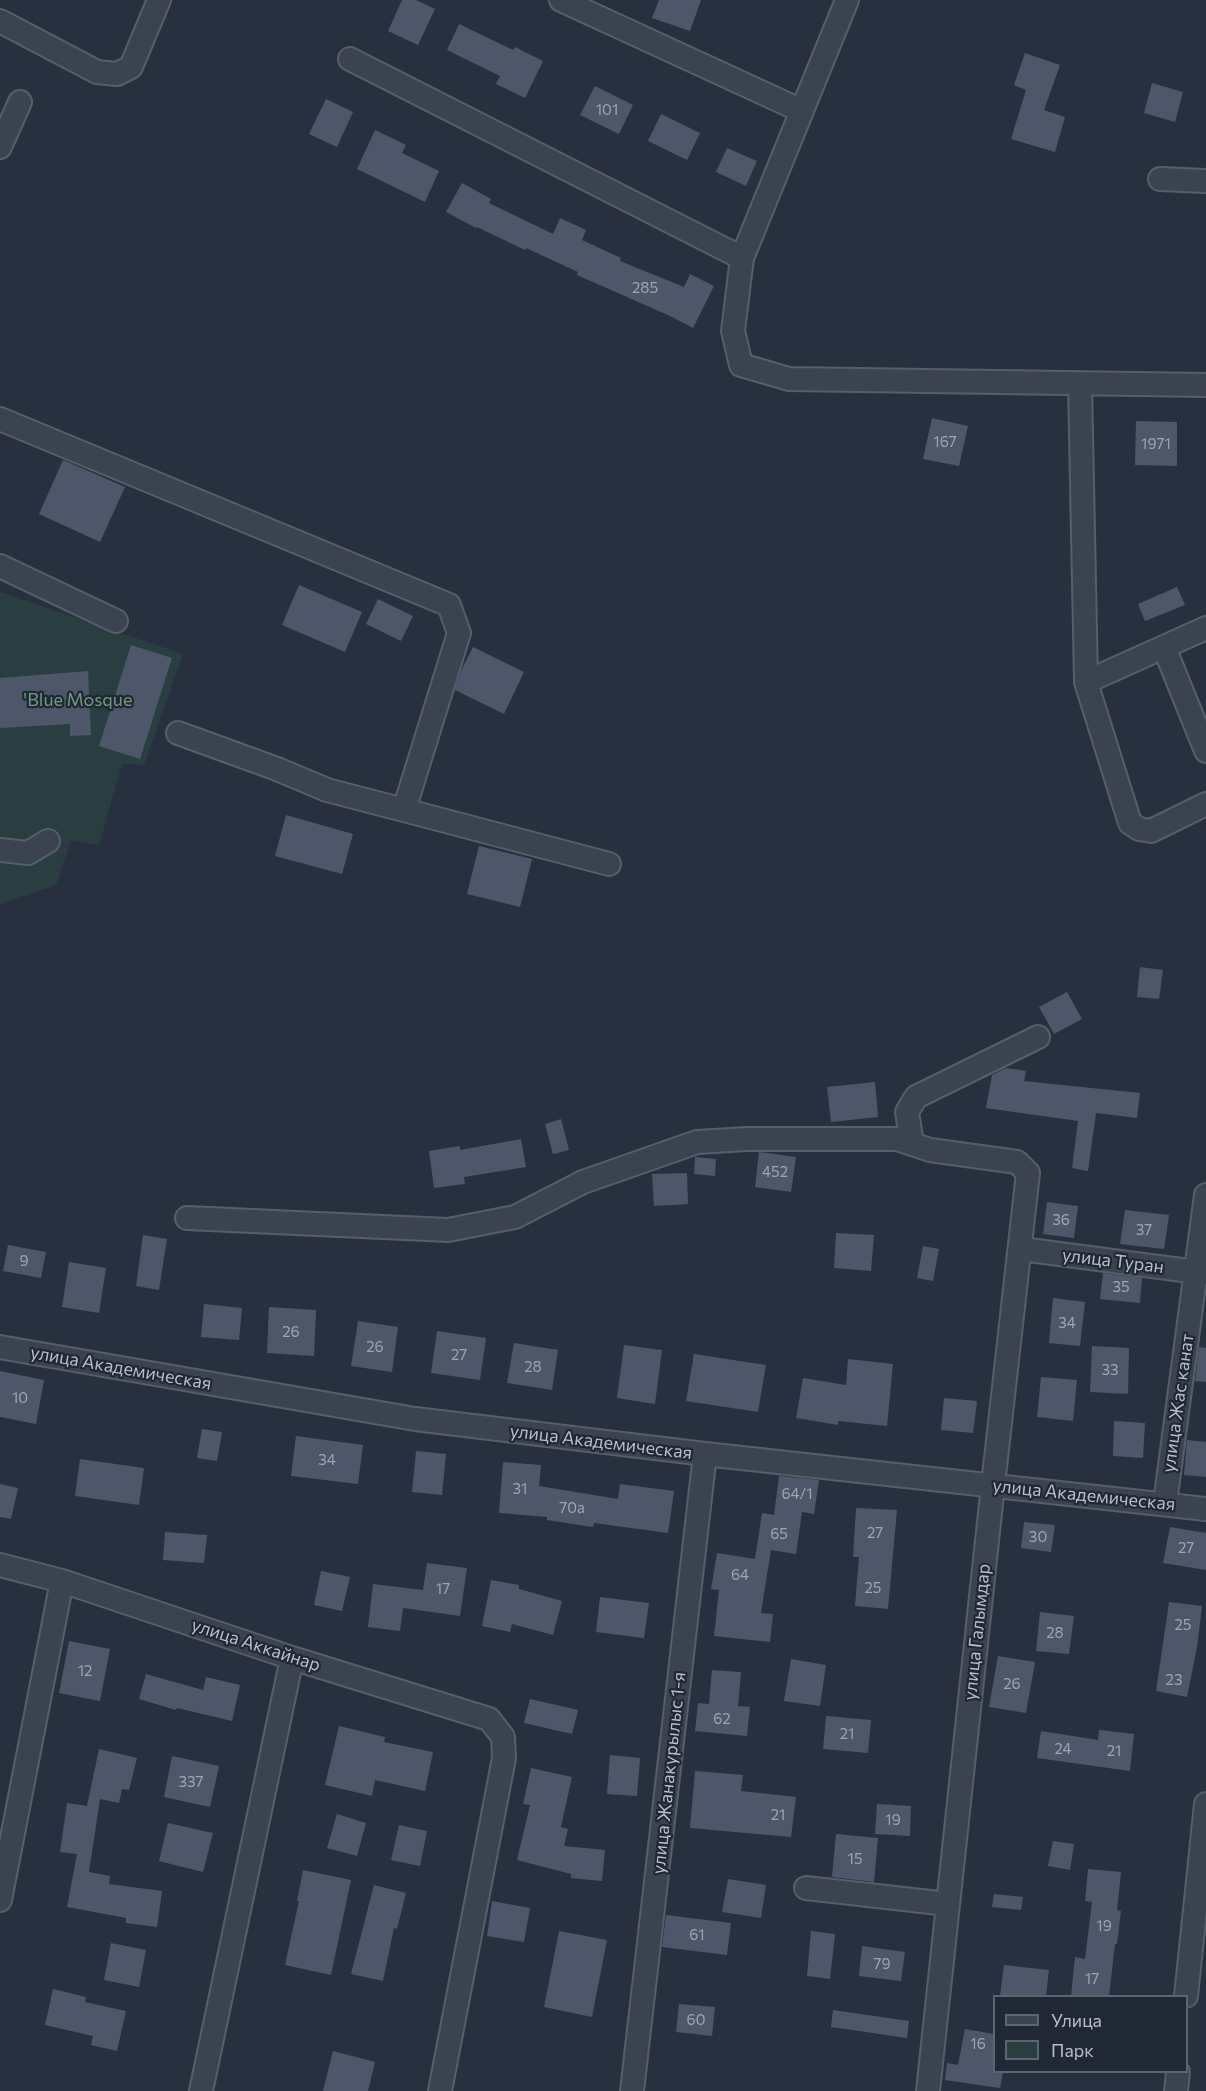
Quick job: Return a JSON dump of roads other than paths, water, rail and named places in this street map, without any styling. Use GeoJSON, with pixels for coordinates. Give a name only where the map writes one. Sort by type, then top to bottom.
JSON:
{"type":"FeatureCollection","features":[{"type":"Feature","properties":{"kind":"street"},"geometry":{"type":"LineString","coordinates":[[0,21],[97,72],[117,74],[131,67],[159,0]]}},
{"type":"Feature","properties":{"kind":"street"},"geometry":{"type":"LineString","coordinates":[[561,0],[802,111]]}},
{"type":"Feature","properties":{"kind":"street"},"geometry":{"type":"LineString","coordinates":[[847,0],[742,258],[733,331],[741,365],[789,379],[1206,385]]}},
{"type":"Feature","properties":{"kind":"street"},"geometry":{"type":"LineString","coordinates":[[350,59],[742,258]]}},
{"type":"Feature","properties":{"kind":"street"},"geometry":{"type":"LineString","coordinates":[[0,147],[20,102]]}},
{"type":"Feature","properties":{"kind":"street"},"geometry":{"type":"LineString","coordinates":[[1160,179],[1206,181]]}},
{"type":"Feature","properties":{"kind":"street"},"geometry":{"type":"LineString","coordinates":[[1080,384],[1086,682],[1130,823],[1139,829],[1151,831],[1206,804]]}},
{"type":"Feature","properties":{"kind":"street"},"geometry":{"type":"LineString","coordinates":[[3,426],[449,605],[459,633],[404,810]]}},
{"type":"Feature","properties":{"kind":"street"},"geometry":{"type":"LineString","coordinates":[[0,566],[116,621]]}},
{"type":"Feature","properties":{"kind":"street"},"geometry":{"type":"LineString","coordinates":[[1086,682],[1206,628]]}},
{"type":"Feature","properties":{"kind":"street"},"geometry":{"type":"LineString","coordinates":[[1164,647],[1206,752]]}},
{"type":"Feature","properties":{"kind":"street"},"geometry":{"type":"LineString","coordinates":[[178,733],[327,789],[609,864]]}},
{"type":"Feature","properties":{"kind":"street"},"geometry":{"type":"LineString","coordinates":[[0,850],[28,853],[48,842]]}},
{"type":"Feature","properties":{"kind":"street"},"geometry":{"type":"LineString","coordinates":[[912,1144],[907,1112],[916,1097],[1038,1037]]}},
{"type":"Feature","properties":{"kind":"street"},"geometry":{"type":"LineString","coordinates":[[187,1218],[448,1230],[515,1217],[583,1182],[697,1142],[747,1139],[897,1138],[912,1144]]}},
{"type":"Feature","properties":{"kind":"street","name":"улица Галымдар"},"geometry":{"type":"LineString","coordinates":[[912,1144],[930,1150],[1017,1162],[1029,1173],[928,2091]]}},
{"type":"Feature","properties":{"kind":"street","name":"улица Жас канат"},"geometry":{"type":"LineString","coordinates":[[1165,1503],[1201,1273],[1206,1195]]}},
{"type":"Feature","properties":{"kind":"street","name":"улица Туран"},"geometry":{"type":"LineString","coordinates":[[1021,1249],[1201,1273]]}},
{"type":"Feature","properties":{"kind":"street","name":"улица Академическая"},"geometry":{"type":"LineString","coordinates":[[0,1347],[415,1419],[705,1454],[1206,1509]]}},
{"type":"Feature","properties":{"kind":"street","name":"улица Жанакурылыс 1-я"},"geometry":{"type":"LineString","coordinates":[[632,2091],[705,1454]]}},
{"type":"Feature","properties":{"kind":"street","name":"улица Аккайнар"},"geometry":{"type":"LineString","coordinates":[[0,1565],[62,1581],[292,1658],[489,1719],[503,1737],[504,1758],[440,2091]]}},
{"type":"Feature","properties":{"kind":"street"},"geometry":{"type":"LineString","coordinates":[[0,1900],[62,1581]]}},
{"type":"Feature","properties":{"kind":"street"},"geometry":{"type":"LineString","coordinates":[[201,2091],[292,1658]]}},
{"type":"Feature","properties":{"kind":"street"},"geometry":{"type":"LineString","coordinates":[[1186,1995],[1206,1804]]}},
{"type":"Feature","properties":{"kind":"street"},"geometry":{"type":"LineString","coordinates":[[806,1888],[948,1904]]}},
{"type":"Feature","properties":{"kind":"street"},"geometry":{"type":"LineString","coordinates":[[1176,2091],[1178,2073]]}},
{"type":"Feature","properties":{"kind":"park label","name":"'Blue Mosque"},"geometry":{"type":"Point","coordinates":[78,700]}}]}
